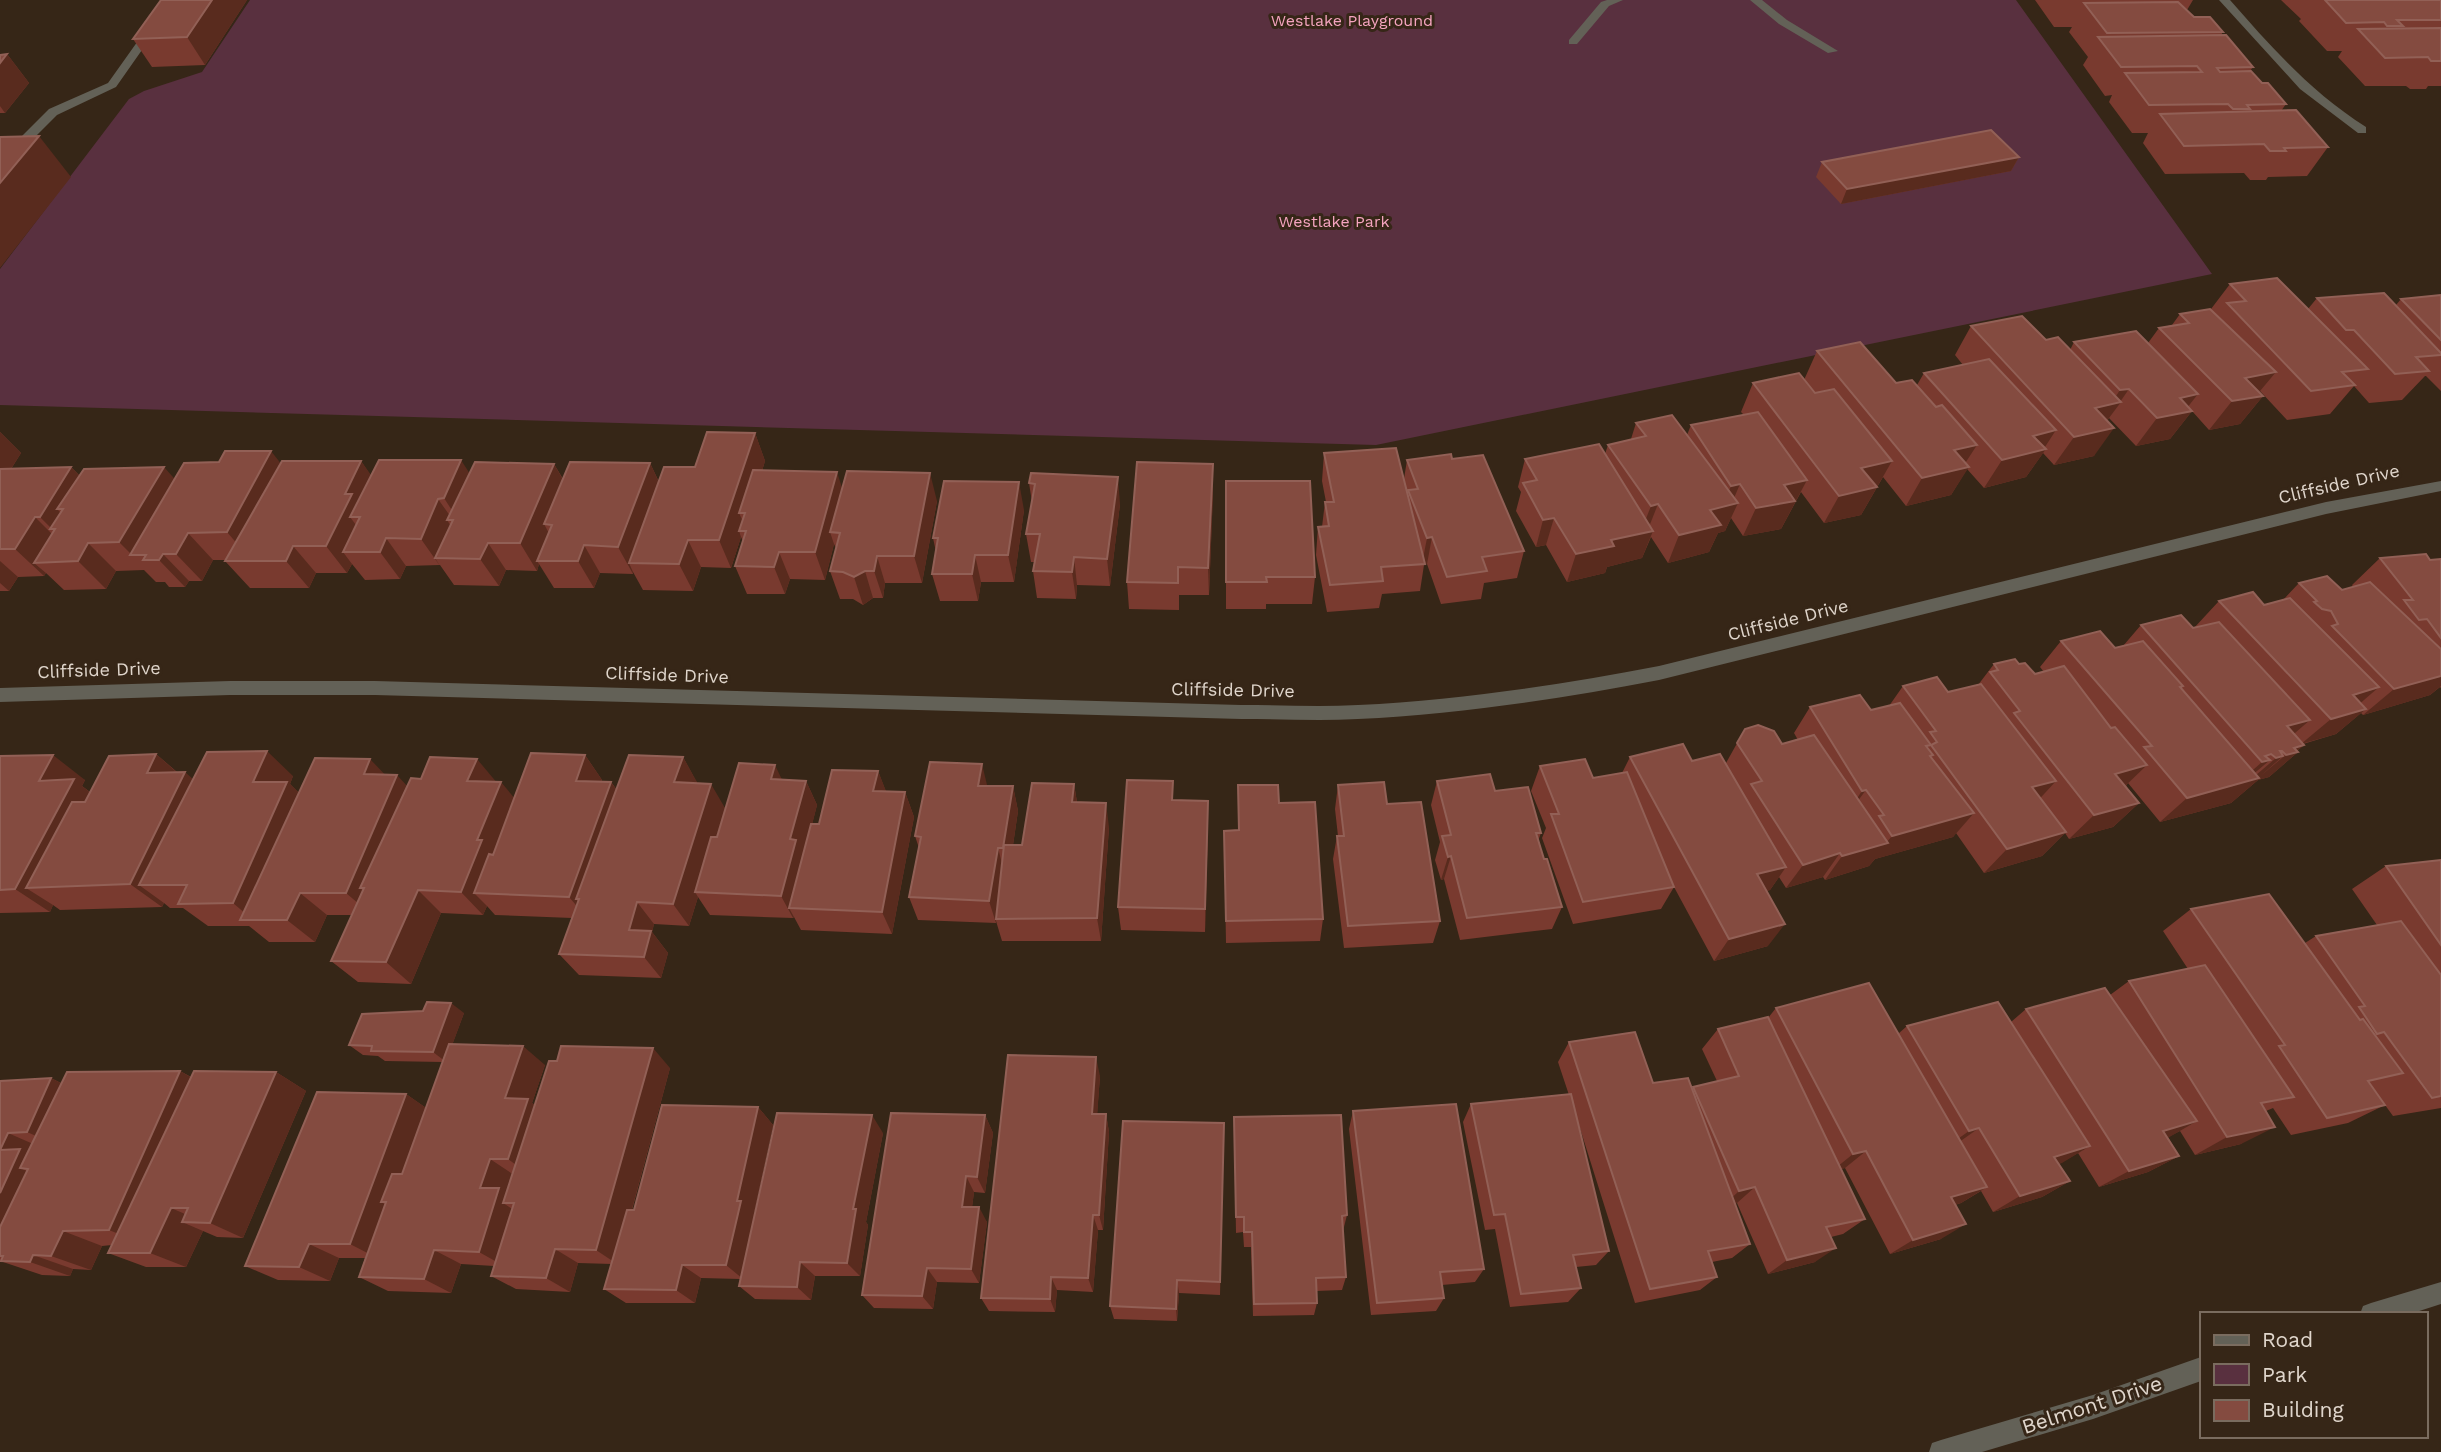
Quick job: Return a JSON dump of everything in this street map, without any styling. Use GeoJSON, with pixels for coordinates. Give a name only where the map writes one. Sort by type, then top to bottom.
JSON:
{"type":"FeatureCollection","features":[{"type":"Feature","properties":{"kind":"street"},"geometry":{"type":"LineString","coordinates":[[0,165],[53,113],[112,85],[172,0]]}},
{"type":"Feature","properties":{"kind":"street"},"geometry":{"type":"LineString","coordinates":[[1573,42],[1605,4],[1618,0]]}},
{"type":"Feature","properties":{"kind":"street"},"geometry":{"type":"LineString","coordinates":[[1755,0],[1783,22],[1832,51]]}},
{"type":"Feature","properties":{"kind":"street"},"geometry":{"type":"LineString","coordinates":[[2224,0],[2297,83],[2362,130]]}},
{"type":"Feature","properties":{"kind":"street","name":"Cliffside Drive"},"geometry":{"type":"LineString","coordinates":[[0,695],[230,688],[375,688],[1241,712],[1355,712],[1470,704],[1567,692],[1659,673],[2326,508],[2406,490],[2441,486]]}},
{"type":"Feature","properties":{"kind":"street"},"geometry":{"type":"LineString","coordinates":[[2378,1312],[2441,1293]]}},
{"type":"Feature","properties":{"kind":"street","name":"Belmont Drive"},"geometry":{"type":"LineString","coordinates":[[1941,1452],[2093,1407],[2200,1369]]}},
{"type":"Feature","properties":{"kind":"green space","name":"Westlake Park"},"geometry":{"type":"Polygon","coordinates":[[[250,0],[2016,0],[2212,274],[1376,445],[0,405],[0,269],[129,99],[144,91],[202,72],[250,0]]]}},
{"type":"Feature","properties":{"kind":"building"},"geometry":{"type":"Polygon","coordinates":[[[161,0],[212,0],[187,37],[133,39],[161,0]]]}},
{"type":"Feature","properties":{"kind":"building"},"geometry":{"type":"Polygon","coordinates":[[[2325,0],[2441,0],[2441,20],[2397,20],[2403,26],[2387,26],[2384,22],[2346,23],[2325,0]]]}},
{"type":"Feature","properties":{"kind":"building"},"geometry":{"type":"Polygon","coordinates":[[[2178,2],[2194,17],[2210,17],[2223,32],[2107,33],[2084,3],[2178,2]]]}},
{"type":"Feature","properties":{"kind":"building"},"geometry":{"type":"Polygon","coordinates":[[[2441,28],[2441,61],[2431,61],[2428,57],[2385,58],[2358,29],[2441,28]]]}},
{"type":"Feature","properties":{"kind":"building"},"geometry":{"type":"Polygon","coordinates":[[[2226,35],[2253,67],[2217,68],[2220,72],[2251,71],[2262,83],[2268,83],[2286,104],[2247,105],[2250,109],[2233,109],[2228,104],[2149,105],[2125,73],[2202,72],[2197,66],[2121,67],[2098,37],[2226,35]]]}},
{"type":"Feature","properties":{"kind":"building"},"geometry":{"type":"Polygon","coordinates":[[[2296,110],[2328,147],[2270,151],[2264,144],[2184,146],[2160,114],[2296,110]]]}},
{"type":"Feature","properties":{"kind":"building"},"geometry":{"type":"Polygon","coordinates":[[[1991,130],[2019,157],[1847,189],[1822,162],[1991,130]]]}},
{"type":"Feature","properties":{"kind":"building"},"geometry":{"type":"Polygon","coordinates":[[[39,136],[0,183],[0,137],[39,136]]]}},
{"type":"Feature","properties":{"kind":"building"},"geometry":{"type":"Polygon","coordinates":[[[2277,278],[2368,369],[2342,372],[2355,385],[2311,391],[2227,303],[2246,301],[2230,284],[2277,278]]]}},
{"type":"Feature","properties":{"kind":"building"},"geometry":{"type":"Polygon","coordinates":[[[2384,293],[2441,353],[2416,357],[2429,371],[2395,374],[2354,330],[2346,330],[2317,298],[2384,293]]]}},
{"type":"Feature","properties":{"kind":"building"},"geometry":{"type":"Polygon","coordinates":[[[2441,295],[2441,340],[2401,299],[2441,295]]]}},
{"type":"Feature","properties":{"kind":"building"},"geometry":{"type":"Polygon","coordinates":[[[2210,309],[2276,372],[2245,378],[2263,396],[2232,401],[2159,328],[2189,323],[2180,314],[2210,309]]]}},
{"type":"Feature","properties":{"kind":"building"},"geometry":{"type":"Polygon","coordinates":[[[2022,316],[2046,340],[2058,337],[2121,402],[2095,408],[2114,428],[2074,437],[1971,326],[2022,316]]]}},
{"type":"Feature","properties":{"kind":"building"},"geometry":{"type":"Polygon","coordinates":[[[2136,331],[2198,394],[2180,398],[2192,411],[2157,418],[2129,389],[2120,390],[2074,342],[2136,331]]]}},
{"type":"Feature","properties":{"kind":"building"},"geometry":{"type":"Polygon","coordinates":[[[1860,342],[1896,383],[1912,380],[1936,407],[1942,405],[1977,445],[1954,450],[1969,467],[1922,478],[1817,351],[1860,342]]]}},
{"type":"Feature","properties":{"kind":"building"},"geometry":{"type":"Polygon","coordinates":[[[1989,359],[2056,430],[2033,436],[2046,449],[2002,460],[1924,373],[1989,359]]]}},
{"type":"Feature","properties":{"kind":"building"},"geometry":{"type":"Polygon","coordinates":[[[1799,373],[1815,393],[1834,389],[1892,461],[1861,468],[1877,487],[1839,496],[1753,383],[1799,373]]]}},
{"type":"Feature","properties":{"kind":"building"},"geometry":{"type":"Polygon","coordinates":[[[1758,412],[1807,480],[1784,485],[1795,501],[1756,508],[1740,484],[1731,486],[1691,425],[1758,412]]]}},
{"type":"Feature","properties":{"kind":"building"},"geometry":{"type":"Polygon","coordinates":[[[1672,415],[1738,503],[1710,510],[1721,525],[1679,535],[1658,504],[1651,506],[1608,445],[1646,436],[1636,423],[1672,415]]]}},
{"type":"Feature","properties":{"kind":"building"},"geometry":{"type":"Polygon","coordinates":[[[707,432],[755,433],[719,540],[688,540],[679,564],[629,563],[664,467],[695,467],[707,432]]]}},
{"type":"Feature","properties":{"kind":"building"},"geometry":{"type":"Polygon","coordinates":[[[1599,444],[1653,531],[1611,540],[1614,546],[1576,554],[1554,518],[1543,520],[1523,483],[1537,480],[1525,459],[1599,444]]]}},
{"type":"Feature","properties":{"kind":"building"},"geometry":{"type":"Polygon","coordinates":[[[1396,448],[1425,564],[1381,567],[1383,581],[1330,585],[1318,527],[1329,526],[1325,502],[1334,502],[1324,453],[1396,448]]]}},
{"type":"Feature","properties":{"kind":"building"},"geometry":{"type":"Polygon","coordinates":[[[225,451],[271,451],[227,532],[188,533],[176,554],[163,554],[159,560],[143,560],[146,555],[130,555],[184,463],[219,462],[225,451]]]}},
{"type":"Feature","properties":{"kind":"building"},"geometry":{"type":"Polygon","coordinates":[[[1451,454],[1452,459],[1483,455],[1524,551],[1482,557],[1487,571],[1447,577],[1432,537],[1427,538],[1408,490],[1418,489],[1407,460],[1451,454]]]}},
{"type":"Feature","properties":{"kind":"building"},"geometry":{"type":"Polygon","coordinates":[[[379,460],[461,460],[444,498],[438,499],[421,539],[386,538],[380,552],[343,552],[360,517],[350,517],[379,460]]]}},
{"type":"Feature","properties":{"kind":"building"},"geometry":{"type":"Polygon","coordinates":[[[282,461],[361,461],[345,494],[352,494],[326,546],[293,546],[286,561],[225,561],[282,461]]]}},
{"type":"Feature","properties":{"kind":"building"},"geometry":{"type":"Polygon","coordinates":[[[475,462],[554,464],[520,543],[488,543],[480,559],[435,558],[453,520],[447,520],[475,462]]]}},
{"type":"Feature","properties":{"kind":"building"},"geometry":{"type":"Polygon","coordinates":[[[570,462],[650,463],[618,547],[584,545],[578,561],[537,561],[552,525],[544,524],[570,462]]]}},
{"type":"Feature","properties":{"kind":"building"},"geometry":{"type":"Polygon","coordinates":[[[1137,462],[1213,464],[1208,568],[1178,567],[1178,583],[1127,582],[1137,462]]]}},
{"type":"Feature","properties":{"kind":"building"},"geometry":{"type":"Polygon","coordinates":[[[71,467],[40,517],[35,517],[15,549],[0,549],[0,469],[71,467]]]}},
{"type":"Feature","properties":{"kind":"building"},"geometry":{"type":"Polygon","coordinates":[[[164,467],[119,542],[88,543],[78,561],[34,563],[55,529],[50,529],[63,509],[57,509],[84,469],[164,467]]]}},
{"type":"Feature","properties":{"kind":"building"},"geometry":{"type":"Polygon","coordinates":[[[753,470],[837,472],[815,552],[779,552],[774,567],[735,566],[746,531],[739,531],[745,513],[739,513],[753,470]]]}},
{"type":"Feature","properties":{"kind":"building"},"geometry":{"type":"Polygon","coordinates":[[[847,471],[930,473],[914,556],[877,556],[874,571],[865,571],[854,577],[843,572],[830,571],[840,533],[830,532],[847,471]]]}},
{"type":"Feature","properties":{"kind":"building"},"geometry":{"type":"Polygon","coordinates":[[[1031,473],[1118,477],[1107,559],[1074,557],[1072,572],[1033,571],[1040,534],[1026,534],[1035,484],[1029,483],[1031,473]]]}},
{"type":"Feature","properties":{"kind":"building"},"geometry":{"type":"Polygon","coordinates":[[[944,481],[1019,482],[1008,555],[975,555],[972,574],[932,574],[938,538],[933,538],[944,481]]]}},
{"type":"Feature","properties":{"kind":"building"},"geometry":{"type":"Polygon","coordinates":[[[1226,481],[1310,481],[1315,577],[1266,577],[1267,582],[1226,582],[1226,481]]]}},
{"type":"Feature","properties":{"kind":"building"},"geometry":{"type":"Polygon","coordinates":[[[2426,554],[2430,560],[2441,559],[2441,638],[2427,619],[2419,620],[2404,600],[2413,600],[2380,558],[2426,554]]]}},
{"type":"Feature","properties":{"kind":"building"},"geometry":{"type":"Polygon","coordinates":[[[2327,576],[2342,590],[2370,582],[2441,649],[2441,676],[2394,689],[2332,626],[2338,624],[2331,611],[2322,609],[2314,602],[2317,601],[2299,583],[2327,576]]]}},
{"type":"Feature","properties":{"kind":"building"},"geometry":{"type":"Polygon","coordinates":[[[2253,592],[2264,605],[2290,598],[2379,687],[2353,695],[2366,709],[2331,719],[2219,601],[2253,592]]]}},
{"type":"Feature","properties":{"kind":"building"},"geometry":{"type":"Polygon","coordinates":[[[2181,615],[2193,628],[2219,622],[2310,720],[2287,726],[2304,745],[2294,748],[2298,752],[2286,755],[2280,751],[2283,756],[2276,758],[2271,754],[2265,756],[2270,760],[2262,762],[2141,625],[2181,615]]]}},
{"type":"Feature","properties":{"kind":"building"},"geometry":{"type":"Polygon","coordinates":[[[2100,631],[2115,648],[2143,641],[2259,778],[2187,798],[2144,747],[2152,746],[2061,641],[2100,631]]]}},
{"type":"Feature","properties":{"kind":"building"},"geometry":{"type":"Polygon","coordinates":[[[2015,659],[2019,664],[2025,663],[2035,674],[2064,666],[2111,728],[2115,727],[2147,765],[2115,774],[2139,803],[2094,815],[2014,713],[2020,711],[1990,672],[1998,670],[1994,664],[2015,659]]]}},
{"type":"Feature","properties":{"kind":"building"},"geometry":{"type":"Polygon","coordinates":[[[1937,677],[1948,692],[1981,684],[2056,781],[2032,787],[2066,832],[2007,849],[1931,745],[1937,742],[1930,732],[1936,731],[1903,686],[1937,677]]]}},
{"type":"Feature","properties":{"kind":"building"},"geometry":{"type":"Polygon","coordinates":[[[1860,695],[1871,710],[1900,703],[1931,745],[1926,746],[1933,755],[1930,756],[1974,813],[1892,836],[1879,816],[1884,815],[1866,790],[1862,791],[1810,707],[1860,695]]]}},
{"type":"Feature","properties":{"kind":"building"},"geometry":{"type":"Polygon","coordinates":[[[1758,725],[1774,731],[1782,744],[1814,735],[1888,843],[1842,856],[1840,853],[1803,865],[1751,784],[1762,781],[1737,743],[1745,729],[1758,725]]]}},
{"type":"Feature","properties":{"kind":"building"},"geometry":{"type":"Polygon","coordinates":[[[1683,744],[1692,761],[1720,754],[1786,867],[1757,874],[1785,924],[1729,939],[1630,757],[1683,744]]]}},
{"type":"Feature","properties":{"kind":"building"},"geometry":{"type":"Polygon","coordinates":[[[267,751],[253,782],[287,782],[233,903],[178,904],[187,885],[139,885],[207,752],[267,751]]]}},
{"type":"Feature","properties":{"kind":"building"},"geometry":{"type":"Polygon","coordinates":[[[531,753],[585,755],[576,781],[611,782],[569,897],[474,893],[489,854],[493,855],[531,753]]]}},
{"type":"Feature","properties":{"kind":"building"},"geometry":{"type":"Polygon","coordinates":[[[156,754],[147,773],[185,772],[130,884],[26,888],[72,802],[85,802],[109,756],[156,754]]]}},
{"type":"Feature","properties":{"kind":"building"},"geometry":{"type":"Polygon","coordinates":[[[53,755],[39,781],[74,779],[15,889],[0,890],[0,756],[53,755]]]}},
{"type":"Feature","properties":{"kind":"building"},"geometry":{"type":"Polygon","coordinates":[[[629,755],[683,757],[674,782],[711,784],[673,904],[637,902],[629,930],[651,931],[644,957],[559,954],[579,899],[576,899],[629,755]]]}},
{"type":"Feature","properties":{"kind":"building"},"geometry":{"type":"Polygon","coordinates":[[[430,757],[477,759],[467,781],[501,782],[477,840],[482,840],[461,892],[418,890],[386,962],[331,961],[364,888],[360,888],[411,778],[421,779],[430,757]]]}},
{"type":"Feature","properties":{"kind":"building"},"geometry":{"type":"Polygon","coordinates":[[[315,758],[370,759],[364,774],[397,775],[346,893],[300,893],[287,920],[240,920],[315,758]]]}},
{"type":"Feature","properties":{"kind":"building"},"geometry":{"type":"Polygon","coordinates":[[[1585,759],[1593,778],[1627,772],[1674,887],[1583,902],[1551,814],[1559,814],[1540,766],[1585,759]]]}},
{"type":"Feature","properties":{"kind":"building"},"geometry":{"type":"Polygon","coordinates":[[[930,762],[982,764],[978,786],[1013,786],[1003,848],[998,848],[989,901],[909,897],[921,837],[915,836],[930,762]]]}},
{"type":"Feature","properties":{"kind":"building"},"geometry":{"type":"Polygon","coordinates":[[[739,763],[775,765],[771,779],[806,781],[790,839],[796,840],[781,896],[695,892],[711,837],[717,837],[739,763]]]}},
{"type":"Feature","properties":{"kind":"building"},"geometry":{"type":"Polygon","coordinates":[[[832,770],[878,771],[873,791],[905,792],[882,912],[789,908],[811,824],[819,824],[832,770]]]}},
{"type":"Feature","properties":{"kind":"building"},"geometry":{"type":"Polygon","coordinates":[[[1490,774],[1495,791],[1528,787],[1541,833],[1536,833],[1562,907],[1467,918],[1451,856],[1448,857],[1442,836],[1451,835],[1437,781],[1490,774]]]}},
{"type":"Feature","properties":{"kind":"building"},"geometry":{"type":"Polygon","coordinates":[[[1127,780],[1173,781],[1172,800],[1208,801],[1205,909],[1118,907],[1127,780]]]}},
{"type":"Feature","properties":{"kind":"building"},"geometry":{"type":"Polygon","coordinates":[[[1384,782],[1387,804],[1421,802],[1440,921],[1348,926],[1337,836],[1344,836],[1338,785],[1384,782]]]}},
{"type":"Feature","properties":{"kind":"building"},"geometry":{"type":"Polygon","coordinates":[[[1032,783],[1074,784],[1072,802],[1106,803],[1097,918],[996,919],[1004,845],[1022,845],[1032,783]]]}},
{"type":"Feature","properties":{"kind":"building"},"geometry":{"type":"Polygon","coordinates":[[[1238,785],[1278,785],[1279,803],[1315,802],[1323,919],[1226,921],[1224,831],[1239,830],[1238,785]]]}},
{"type":"Feature","properties":{"kind":"building"},"geometry":{"type":"Polygon","coordinates":[[[2441,860],[2441,945],[2386,866],[2441,860]]]}},
{"type":"Feature","properties":{"kind":"building"},"geometry":{"type":"Polygon","coordinates":[[[2269,894],[2360,1020],[2363,1019],[2403,1073],[2368,1081],[2385,1105],[2327,1118],[2279,1046],[2285,1045],[2191,909],[2269,894]]]}},
{"type":"Feature","properties":{"kind":"building"},"geometry":{"type":"Polygon","coordinates":[[[2401,921],[2441,975],[2441,1096],[2432,1098],[2384,1032],[2377,1034],[2359,1007],[2365,1006],[2316,936],[2401,921]]]}},
{"type":"Feature","properties":{"kind":"building"},"geometry":{"type":"Polygon","coordinates":[[[2205,965],[2294,1097],[2261,1103],[2275,1127],[2227,1137],[2129,981],[2205,965]]]}},
{"type":"Feature","properties":{"kind":"building"},"geometry":{"type":"Polygon","coordinates":[[[1869,983],[1987,1187],[1951,1197],[1966,1224],[1913,1240],[1866,1151],[1853,1154],[1776,1008],[1869,983]]]}},
{"type":"Feature","properties":{"kind":"building"},"geometry":{"type":"Polygon","coordinates":[[[2105,988],[2197,1121],[2163,1131],[2179,1156],[2129,1171],[2026,1009],[2105,988]]]}},
{"type":"Feature","properties":{"kind":"building"},"geometry":{"type":"Polygon","coordinates":[[[427,1002],[451,1003],[433,1052],[371,1051],[372,1046],[349,1045],[362,1014],[423,1011],[427,1002]]]}},
{"type":"Feature","properties":{"kind":"building"},"geometry":{"type":"Polygon","coordinates":[[[1998,1002],[2090,1146],[2054,1157],[2070,1181],[2020,1196],[1979,1128],[1969,1131],[1907,1026],[1998,1002]]]}},
{"type":"Feature","properties":{"kind":"building"},"geometry":{"type":"Polygon","coordinates":[[[1768,1017],[1865,1219],[1826,1227],[1836,1248],[1787,1260],[1755,1187],[1739,1191],[1693,1087],[1739,1076],[1718,1029],[1768,1017]]]}},
{"type":"Feature","properties":{"kind":"building"},"geometry":{"type":"Polygon","coordinates":[[[1635,1032],[1653,1083],[1688,1078],[1750,1244],[1708,1251],[1717,1277],[1650,1289],[1569,1042],[1635,1032]]]}},
{"type":"Feature","properties":{"kind":"building"},"geometry":{"type":"Polygon","coordinates":[[[449,1044],[523,1046],[505,1098],[528,1099],[508,1159],[490,1159],[480,1188],[499,1188],[479,1252],[434,1250],[424,1279],[359,1277],[386,1202],[381,1202],[392,1174],[402,1174],[449,1044]]]}},
{"type":"Feature","properties":{"kind":"building"},"geometry":{"type":"Polygon","coordinates":[[[561,1046],[653,1048],[596,1250],[555,1249],[546,1278],[491,1276],[514,1203],[503,1203],[549,1061],[557,1061],[561,1046]]]}},
{"type":"Feature","properties":{"kind":"building"},"geometry":{"type":"Polygon","coordinates":[[[1008,1055],[1096,1057],[1092,1114],[1106,1114],[1099,1215],[1093,1215],[1088,1278],[1051,1277],[1050,1299],[981,1298],[1008,1055]]]}},
{"type":"Feature","properties":{"kind":"building"},"geometry":{"type":"Polygon","coordinates":[[[180,1071],[109,1230],[63,1231],[51,1256],[33,1255],[30,1262],[1,1261],[3,1256],[0,1256],[0,1227],[28,1169],[20,1168],[67,1072],[180,1071]]]}},
{"type":"Feature","properties":{"kind":"building"},"geometry":{"type":"Polygon","coordinates":[[[194,1071],[276,1072],[210,1223],[182,1222],[188,1208],[171,1208],[150,1253],[108,1253],[194,1071]]]}},
{"type":"Feature","properties":{"kind":"building"},"geometry":{"type":"Polygon","coordinates":[[[51,1078],[27,1132],[8,1133],[0,1150],[0,1081],[51,1078]]]}},
{"type":"Feature","properties":{"kind":"building"},"geometry":{"type":"Polygon","coordinates":[[[317,1092],[406,1094],[350,1244],[309,1244],[299,1267],[245,1266],[317,1092]]]}},
{"type":"Feature","properties":{"kind":"building"},"geometry":{"type":"Polygon","coordinates":[[[1571,1094],[1609,1251],[1573,1255],[1581,1288],[1521,1294],[1505,1214],[1494,1215],[1471,1104],[1571,1094]]]}},
{"type":"Feature","properties":{"kind":"building"},"geometry":{"type":"Polygon","coordinates":[[[1456,1104],[1484,1269],[1440,1272],[1444,1298],[1377,1303],[1353,1111],[1456,1104]]]}},
{"type":"Feature","properties":{"kind":"building"},"geometry":{"type":"Polygon","coordinates":[[[662,1105],[758,1107],[726,1265],[682,1265],[676,1290],[604,1289],[627,1210],[634,1210],[662,1105]]]}},
{"type":"Feature","properties":{"kind":"building"},"geometry":{"type":"Polygon","coordinates":[[[777,1113],[872,1115],[853,1209],[856,1209],[847,1263],[800,1262],[797,1287],[739,1286],[777,1113]]]}},
{"type":"Feature","properties":{"kind":"building"},"geometry":{"type":"Polygon","coordinates":[[[891,1113],[985,1115],[977,1177],[966,1176],[962,1207],[979,1207],[971,1269],[927,1268],[922,1296],[862,1295],[891,1113]]]}},
{"type":"Feature","properties":{"kind":"building"},"geometry":{"type":"Polygon","coordinates":[[[1341,1115],[1347,1215],[1342,1216],[1346,1277],[1316,1278],[1317,1303],[1254,1304],[1252,1232],[1244,1232],[1244,1217],[1236,1217],[1234,1117],[1341,1115]]]}},
{"type":"Feature","properties":{"kind":"building"},"geometry":{"type":"Polygon","coordinates":[[[1123,1121],[1224,1123],[1220,1282],[1177,1280],[1176,1309],[1110,1306],[1123,1121]]]}},
{"type":"Feature","properties":{"kind":"building"},"geometry":{"type":"Polygon","coordinates":[[[20,1149],[0,1193],[0,1150],[20,1149]]]}},
{"type":"Feature","properties":{"kind":"park label","name":"Westlake Playground"},"geometry":{"type":"Point","coordinates":[1352,20]}}]}
